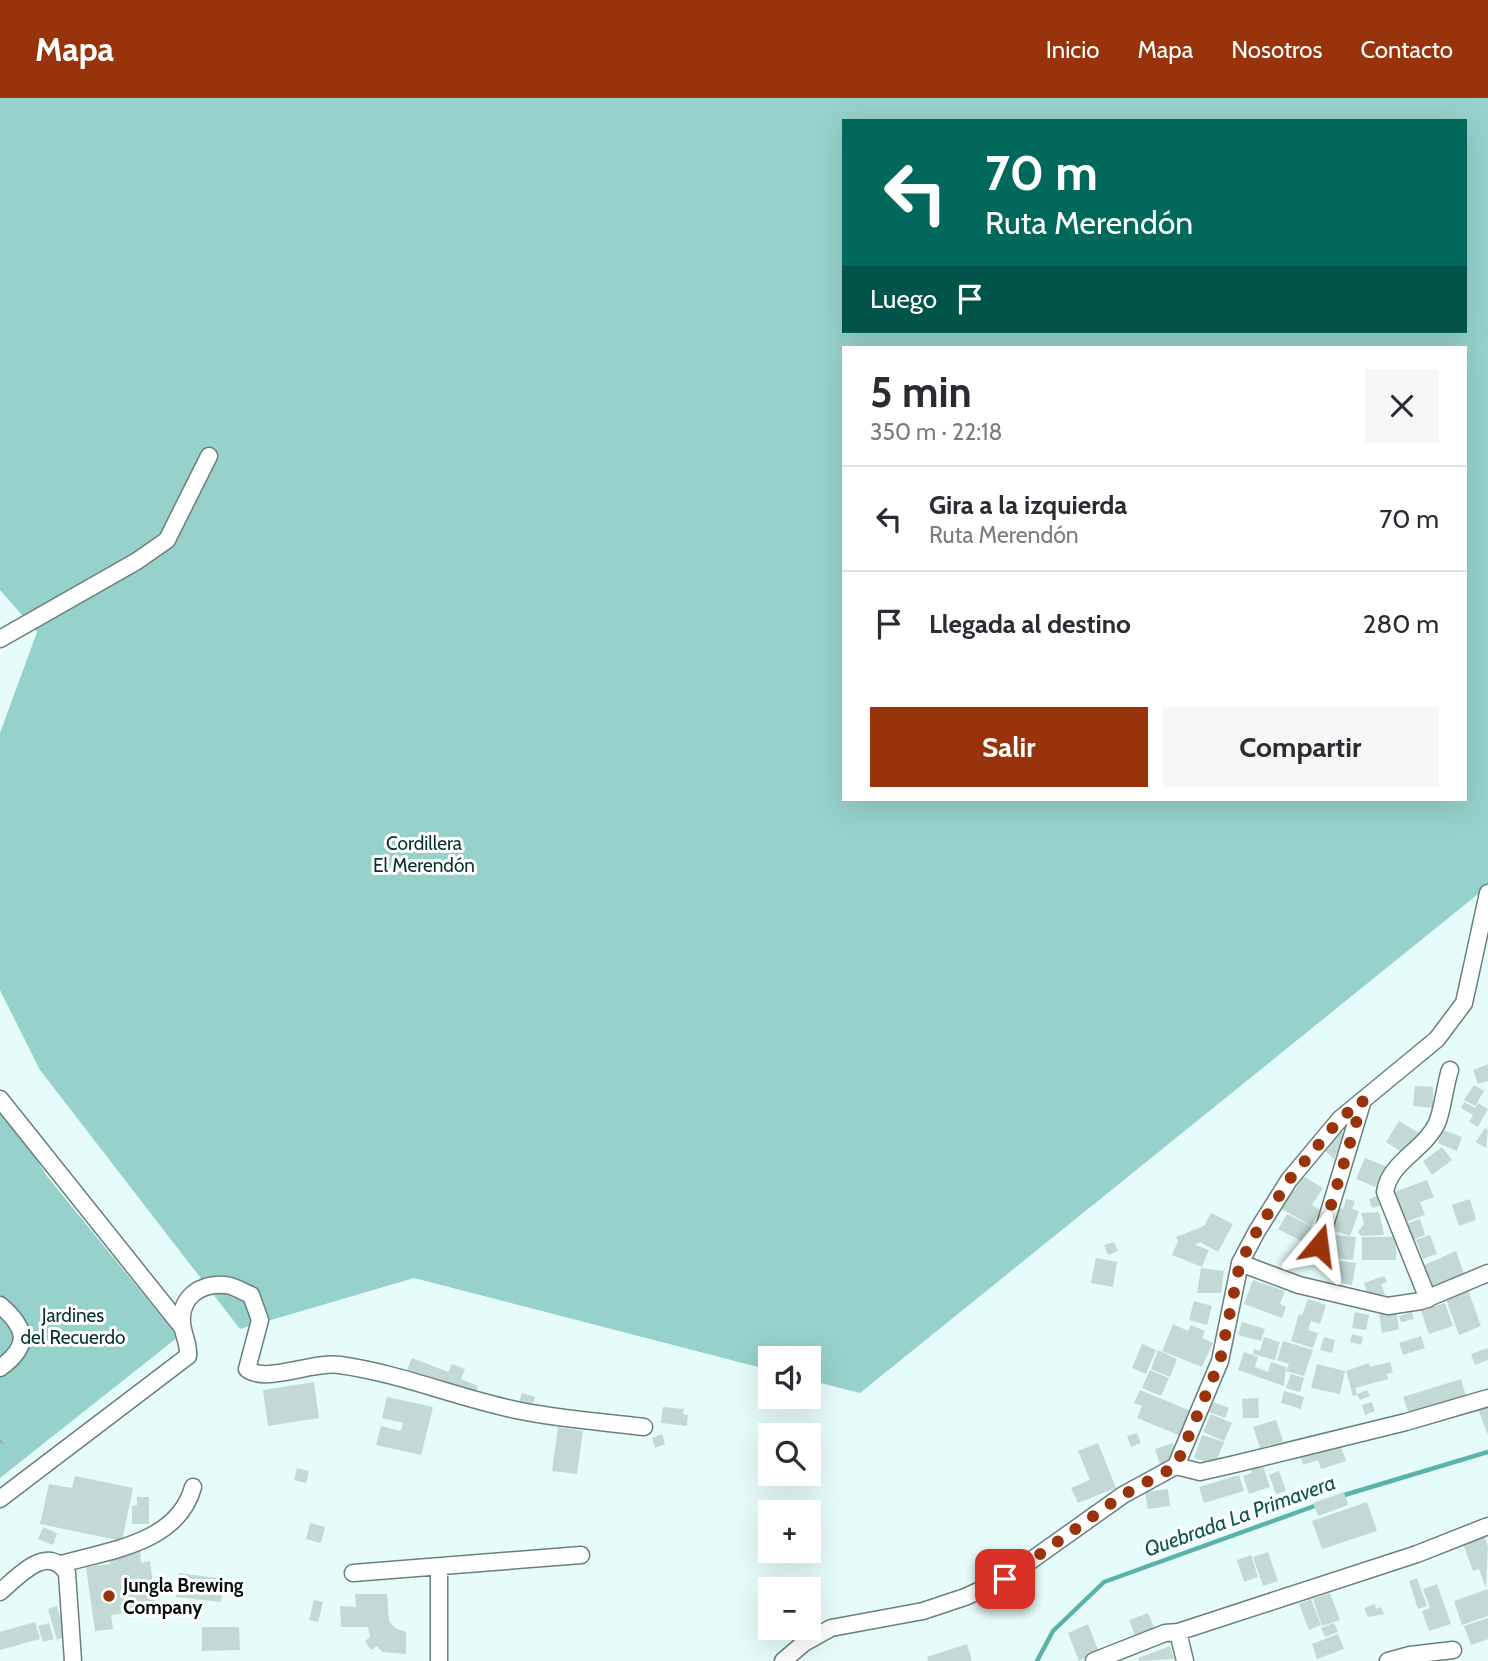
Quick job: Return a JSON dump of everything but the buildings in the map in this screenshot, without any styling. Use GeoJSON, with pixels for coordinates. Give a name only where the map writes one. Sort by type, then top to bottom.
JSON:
{"type":"FeatureCollection","features":[{"type":"Feature","properties":{"kind":"street"},"geometry":{"type":"LineString","coordinates":[[0,639],[136,561],[167,540],[209,456]]}},
{"type":"Feature","properties":{"kind":"street"},"geometry":{"type":"LineString","coordinates":[[783,1661],[804,1643],[831,1628],[923,1611],[965,1597],[1005,1579],[1123,1495],[1176,1466],[1220,1361],[1240,1263],[1289,1180],[1340,1119],[1437,1040],[1464,1003],[1488,893]]}},
{"type":"Feature","properties":{"kind":"street"},"geometry":{"type":"LineString","coordinates":[[1428,1298],[1385,1192],[1393,1170],[1425,1142],[1438,1122],[1450,1070]]}},
{"type":"Feature","properties":{"kind":"street"},"geometry":{"type":"LineString","coordinates":[[0,1099],[182,1326],[189,1345],[188,1356],[0,1499]]}},
{"type":"Feature","properties":{"kind":"street"},"geometry":{"type":"LineString","coordinates":[[1319,1245],[1363,1100]]}},
{"type":"Feature","properties":{"kind":"street"},"geometry":{"type":"LineString","coordinates":[[1240,1263],[1299,1284],[1388,1306],[1428,1298],[1488,1273]]}},
{"type":"Feature","properties":{"kind":"street"},"geometry":{"type":"LineString","coordinates":[[182,1326],[183,1305],[194,1291],[226,1285],[251,1295],[260,1320],[247,1369],[255,1375],[268,1375],[323,1362],[381,1371],[521,1411],[644,1427]]}},
{"type":"Feature","properties":{"kind":"street"},"geometry":{"type":"LineString","coordinates":[[0,1305],[14,1318],[22,1331],[21,1346],[12,1359],[0,1368]]}},
{"type":"Feature","properties":{"kind":"street"},"geometry":{"type":"LineString","coordinates":[[1176,1466],[1200,1472],[1406,1422],[1488,1398]]}},
{"type":"Feature","properties":{"kind":"street"},"geometry":{"type":"LineString","coordinates":[[61,1564],[163,1531],[187,1506],[193,1487]]}},
{"type":"Feature","properties":{"kind":"street"},"geometry":{"type":"LineString","coordinates":[[1094,1661],[1165,1633],[1178,1632],[1417,1554],[1488,1526]]}},
{"type":"Feature","properties":{"kind":"street"},"geometry":{"type":"LineString","coordinates":[[353,1573],[439,1569],[580,1555]]}},
{"type":"Feature","properties":{"kind":"street"},"geometry":{"type":"LineString","coordinates":[[0,1592],[37,1562],[51,1559],[61,1564],[67,1573],[73,1661]]}},
{"type":"Feature","properties":{"kind":"street"},"geometry":{"type":"LineString","coordinates":[[439,1569],[439,1661]]}},
{"type":"Feature","properties":{"kind":"street"},"geometry":{"type":"LineString","coordinates":[[1178,1632],[1185,1661]]}},
{"type":"Feature","properties":{"kind":"street"},"geometry":{"type":"LineString","coordinates":[[1388,1661],[1410,1655],[1453,1650]]}},
{"type":"Feature","properties":{"kind":"green space","name":"Cordillera El Merendón"},"geometry":{"type":"Polygon","coordinates":[[[0,98],[1488,98],[1488,886],[860,1393],[821,1383],[821,1346],[758,1346],[758,1367],[414,1278],[240,1329],[40,1070],[0,990],[0,733],[37,632],[0,590],[0,98]]]}},
{"type":"Feature","properties":{"kind":"green space","name":"Jardines del Recuerdo"},"geometry":{"type":"Polygon","coordinates":[[[0,1097],[46,1175],[178,1337],[0,1478],[0,1097]]]}},
{"type":"Feature","properties":{"kind":"waterway","name":"Quebrada La Primavera"},"geometry":{"type":"LineString","coordinates":[[1341,1496],[1488,1452]]}},
{"type":"Feature","properties":{"kind":"waterway","name":"Quebrada La Primavera"},"geometry":{"type":"LineString","coordinates":[[1037,1661],[1053,1631],[1104,1582],[1320,1504]]}},
{"type":"Feature","properties":{"kind":"place","name":"Jungla Brewing Company"},"geometry":{"type":"Point","coordinates":[109,1596]}},
{"type":"Feature","properties":{"kind":"route"},"geometry":{"type":"LineString","coordinates":[[1005,1579],[1123,1495],[1176,1466],[1220,1361],[1240,1263],[1289,1180],[1340,1119],[1363,1100],[1319,1245]]}}]}
